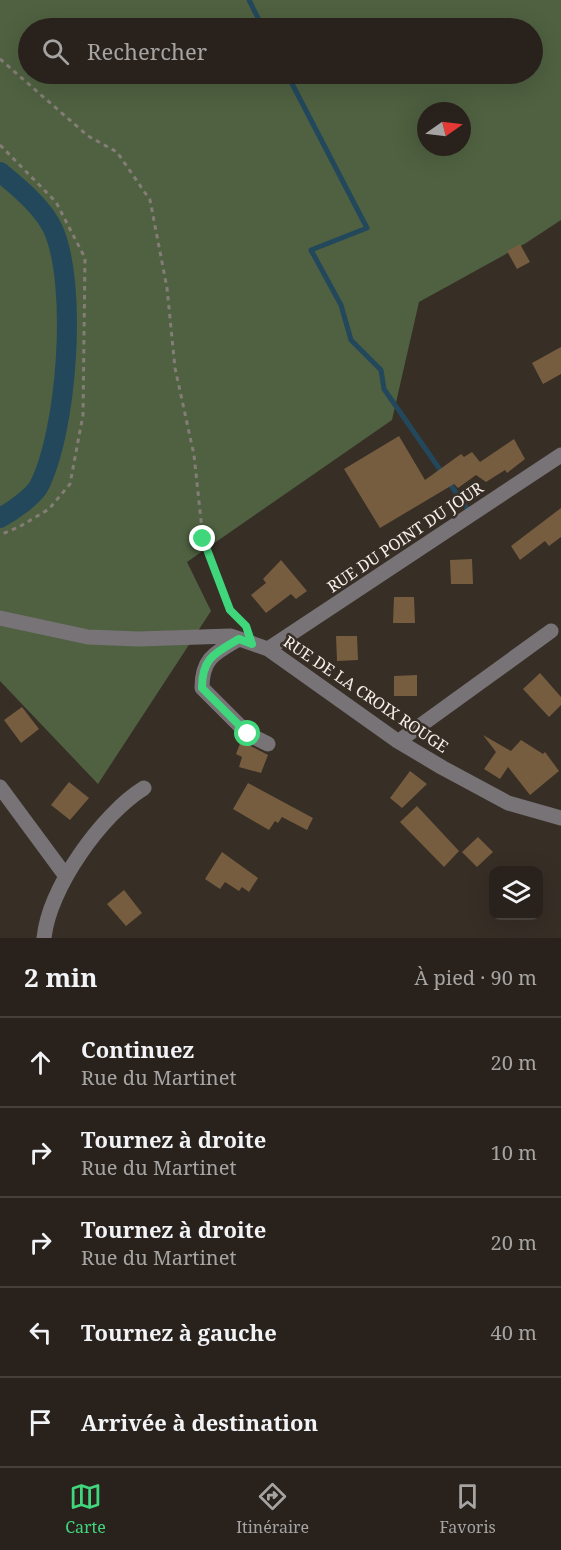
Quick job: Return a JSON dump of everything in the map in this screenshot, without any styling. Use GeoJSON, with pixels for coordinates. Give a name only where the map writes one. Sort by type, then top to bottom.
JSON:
{"type":"FeatureCollection","features":[{"type":"Feature","properties":{"kind":"street","name":"RUE DU POINT DU JOUR"},"geometry":{"type":"LineString","coordinates":[[268,649],[561,455]]}},
{"type":"Feature","properties":{"kind":"street","name":"RUE DE LA CROIX ROUGE"},"geometry":{"type":"LineString","coordinates":[[0,618],[88,637],[138,639],[231,636],[246,641],[268,649],[399,741],[507,803],[561,818]]}},
{"type":"Feature","properties":{"kind":"street"},"geometry":{"type":"LineString","coordinates":[[399,741],[551,631]]}},
{"type":"Feature","properties":{"kind":"street"},"geometry":{"type":"LineString","coordinates":[[246,641],[212,655],[202,671],[202,688],[248,734],[267,744]]}},
{"type":"Feature","properties":{"kind":"street"},"geometry":{"type":"LineString","coordinates":[[0,787],[65,875]]}},
{"type":"Feature","properties":{"kind":"street"},"geometry":{"type":"LineString","coordinates":[[44,938],[46,920],[65,875],[123,801],[144,788]]}},
{"type":"Feature","properties":{"kind":"path"},"geometry":{"type":"LineString","coordinates":[[0,59],[18,75]]}},
{"type":"Feature","properties":{"kind":"path"},"geometry":{"type":"LineString","coordinates":[[29,84],[88,136],[117,152],[150,200],[167,288],[175,368],[194,455],[203,539],[230,610],[246,626],[246,641]]}},
{"type":"Feature","properties":{"kind":"path"},"geometry":{"type":"LineString","coordinates":[[0,145],[56,202],[85,258],[83,415],[70,484],[49,509],[19,528],[0,535]]}},
{"type":"Feature","properties":{"kind":"green space"},"geometry":{"type":"Polygon","coordinates":[[[0,0],[561,0],[561,220],[526,243],[419,302],[392,420],[187,562],[211,611],[98,784],[0,681],[0,0]]]}},
{"type":"Feature","properties":{"kind":"building"},"geometry":{"type":"Polygon","coordinates":[[[520,244],[530,262],[517,269],[507,251],[520,244]]]}},
{"type":"Feature","properties":{"kind":"building"},"geometry":{"type":"Polygon","coordinates":[[[561,347],[561,374],[543,384],[532,363],[561,347]]]}},
{"type":"Feature","properties":{"kind":"building"},"geometry":{"type":"Polygon","coordinates":[[[399,436],[425,480],[461,454],[464,457],[472,452],[480,462],[514,439],[525,459],[507,473],[505,470],[486,482],[476,475],[458,488],[454,484],[380,528],[344,469],[399,436]]]}},
{"type":"Feature","properties":{"kind":"building"},"geometry":{"type":"Polygon","coordinates":[[[561,508],[561,537],[549,546],[545,541],[520,560],[511,546],[561,508]]]}},
{"type":"Feature","properties":{"kind":"building"},"geometry":{"type":"Polygon","coordinates":[[[472,559],[473,584],[451,584],[450,560],[472,559]]]}},
{"type":"Feature","properties":{"kind":"building"},"geometry":{"type":"Polygon","coordinates":[[[281,560],[307,591],[296,599],[291,594],[266,613],[251,595],[266,583],[263,579],[281,560]]]}},
{"type":"Feature","properties":{"kind":"building"},"geometry":{"type":"Polygon","coordinates":[[[394,597],[414,597],[415,623],[393,623],[394,597]]]}},
{"type":"Feature","properties":{"kind":"building"},"geometry":{"type":"Polygon","coordinates":[[[336,636],[357,636],[358,660],[337,661],[336,636]]]}},
{"type":"Feature","properties":{"kind":"building"},"geometry":{"type":"Polygon","coordinates":[[[540,673],[561,697],[561,705],[549,717],[523,689],[540,673]]]}},
{"type":"Feature","properties":{"kind":"building"},"geometry":{"type":"Polygon","coordinates":[[[417,675],[417,696],[394,696],[394,676],[417,675]]]}},
{"type":"Feature","properties":{"kind":"building"},"geometry":{"type":"Polygon","coordinates":[[[22,707],[39,729],[21,743],[4,720],[22,707]]]}},
{"type":"Feature","properties":{"kind":"building"},"geometry":{"type":"Polygon","coordinates":[[[483,735],[511,751],[521,740],[543,754],[545,752],[559,771],[530,795],[508,767],[500,779],[484,769],[496,752],[483,735]]]}},
{"type":"Feature","properties":{"kind":"building"},"geometry":{"type":"Polygon","coordinates":[[[241,741],[268,755],[261,773],[239,767],[242,757],[236,754],[241,741]]]}},
{"type":"Feature","properties":{"kind":"building"},"geometry":{"type":"Polygon","coordinates":[[[410,771],[427,784],[402,808],[390,798],[410,771]]]}},
{"type":"Feature","properties":{"kind":"building"},"geometry":{"type":"Polygon","coordinates":[[[69,782],[89,798],[70,820],[51,805],[69,782]]]}},
{"type":"Feature","properties":{"kind":"building"},"geometry":{"type":"Polygon","coordinates":[[[248,783],[313,818],[307,830],[282,817],[278,823],[275,821],[269,830],[233,809],[248,783]]]}},
{"type":"Feature","properties":{"kind":"building"},"geometry":{"type":"Polygon","coordinates":[[[417,806],[459,851],[444,867],[400,822],[417,806]]]}},
{"type":"Feature","properties":{"kind":"building"},"geometry":{"type":"Polygon","coordinates":[[[478,837],[493,852],[477,867],[462,852],[478,837]]]}},
{"type":"Feature","properties":{"kind":"building"},"geometry":{"type":"Polygon","coordinates":[[[222,852],[258,878],[249,892],[242,887],[239,891],[225,882],[220,889],[205,879],[222,852]]]}},
{"type":"Feature","properties":{"kind":"building"},"geometry":{"type":"Polygon","coordinates":[[[124,890],[142,913],[126,926],[107,904],[124,890]]]}},
{"type":"Feature","properties":{"kind":"waterway"},"geometry":{"type":"LineString","coordinates":[[249,0],[258,18]]}},
{"type":"Feature","properties":{"kind":"waterway"},"geometry":{"type":"LineString","coordinates":[[292,84],[367,228],[311,250],[341,305],[351,340],[381,370],[384,389],[443,474]]}},
{"type":"Feature","properties":{"kind":"waterway"},"geometry":{"type":"LineString","coordinates":[[0,172],[36,205],[53,229],[61,254],[67,320],[62,395],[57,431],[49,461],[39,486],[32,495],[0,518]]}},
{"type":"Feature","properties":{"kind":"waterway"},"geometry":{"type":"LineString","coordinates":[[448,481],[470,513]]}},
{"type":"Feature","properties":{"kind":"route"},"geometry":{"type":"LineString","coordinates":[[203,539],[230,610],[246,626],[252,644],[239,639],[212,655],[202,671],[202,688],[248,734]]}}]}
